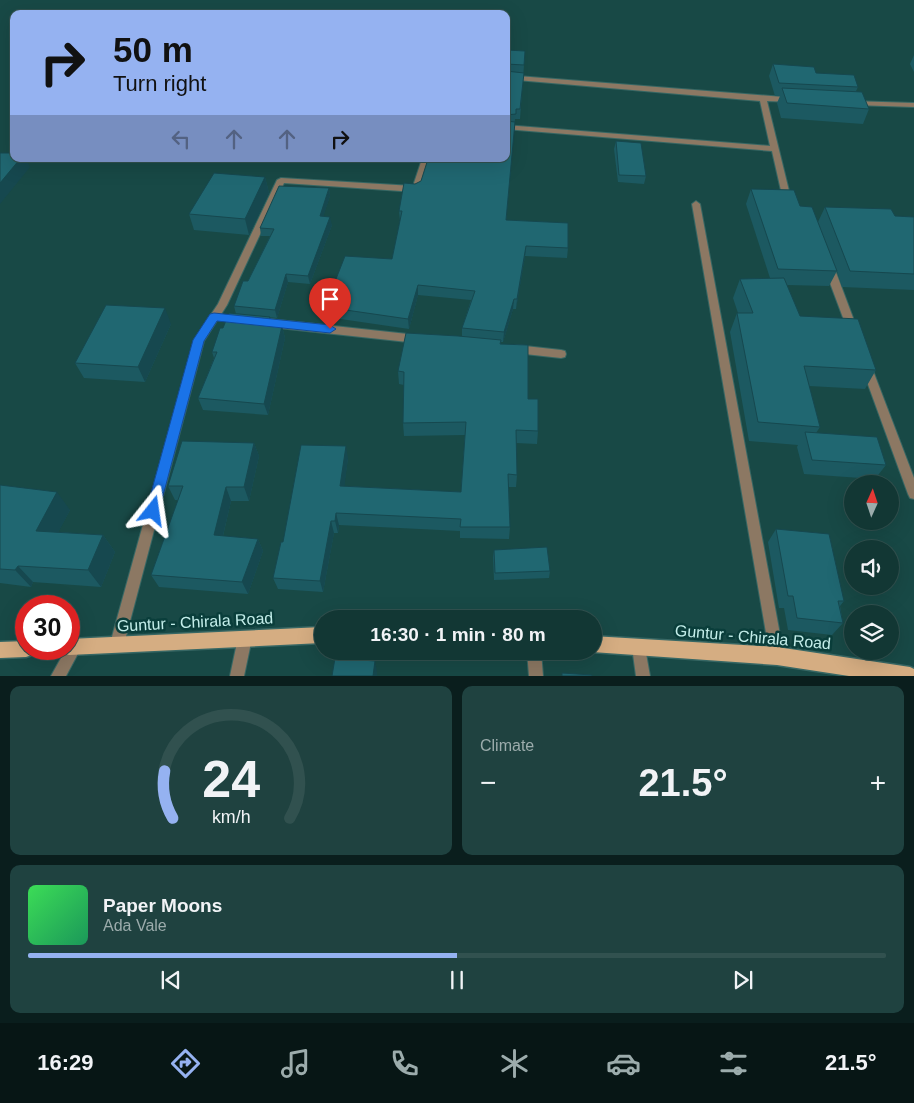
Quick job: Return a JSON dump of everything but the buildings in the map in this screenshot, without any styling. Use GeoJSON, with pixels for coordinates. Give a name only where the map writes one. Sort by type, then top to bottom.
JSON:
{"type":"FeatureCollection","features":[{"type":"Feature","properties":{"kind":"main road","name":"Guntur - Chirala Road"},"geometry":{"type":"LineString","coordinates":[[80,646],[314,636]]}},
{"type":"Feature","properties":{"kind":"main road","name":"Guntur - Chirala Road"},"geometry":{"type":"LineString","coordinates":[[602,645],[777,656],[910,676]]}},
{"type":"Feature","properties":{"kind":"main road"},"geometry":{"type":"LineString","coordinates":[[0,650],[15,649]]}},
{"type":"Feature","properties":{"kind":"street"},"geometry":{"type":"LineString","coordinates":[[510,77],[763,99],[801,100]]}},
{"type":"Feature","properties":{"kind":"street"},"geometry":{"type":"LineString","coordinates":[[763,99],[786,195]]}},
{"type":"Feature","properties":{"kind":"street"},"geometry":{"type":"LineString","coordinates":[[848,102],[914,105]]}},
{"type":"Feature","properties":{"kind":"street"},"geometry":{"type":"LineString","coordinates":[[510,127],[775,148]]}},
{"type":"Feature","properties":{"kind":"street"},"geometry":{"type":"LineString","coordinates":[[117,644],[199,340],[219,317],[222,306],[281,180],[416,189],[425,162]]}},
{"type":"Feature","properties":{"kind":"street"},"geometry":{"type":"LineString","coordinates":[[696,204],[777,656]]}},
{"type":"Feature","properties":{"kind":"street"},"geometry":{"type":"LineString","coordinates":[[826,261],[914,494]]}},
{"type":"Feature","properties":{"kind":"street"},"geometry":{"type":"LineString","coordinates":[[254,321],[432,340]]}},
{"type":"Feature","properties":{"kind":"street"},"geometry":{"type":"LineString","coordinates":[[501,348],[561,354]]}},
{"type":"Feature","properties":{"kind":"street"},"geometry":{"type":"LineString","coordinates":[[237,676],[245,638]]}},
{"type":"Feature","properties":{"kind":"street"},"geometry":{"type":"LineString","coordinates":[[639,647],[643,676]]}},
{"type":"Feature","properties":{"kind":"street"},"geometry":{"type":"LineString","coordinates":[[58,676],[65,660]]}},
{"type":"Feature","properties":{"kind":"street"},"geometry":{"type":"LineString","coordinates":[[535,660],[536,676]]}},
{"type":"Feature","properties":{"kind":"route"},"geometry":{"type":"LineString","coordinates":[[153,511],[199,340],[214,317],[330,329]]}}]}
